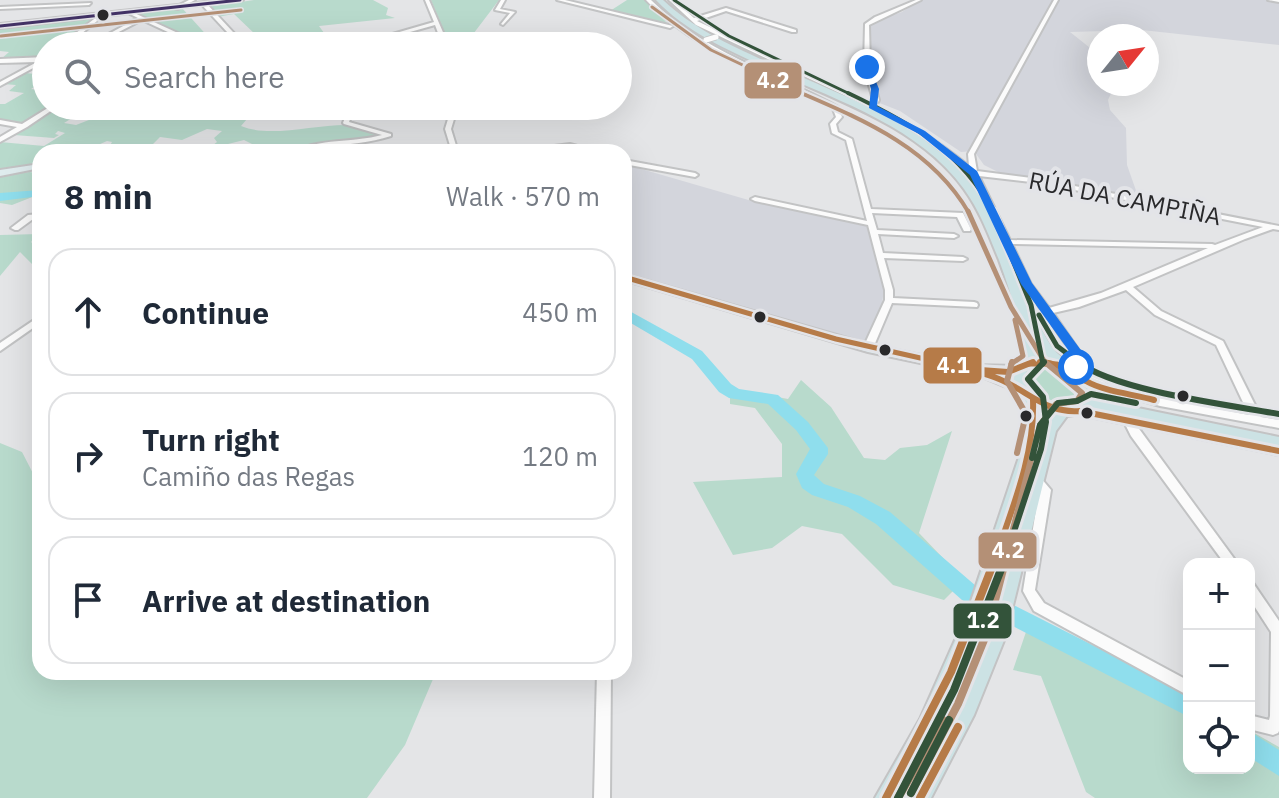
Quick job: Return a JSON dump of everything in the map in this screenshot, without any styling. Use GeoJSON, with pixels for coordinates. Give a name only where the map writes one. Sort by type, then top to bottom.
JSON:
{"type":"FeatureCollection","features":[{"type":"Feature","properties":{"kind":"highway"},"geometry":{"type":"LineString","coordinates":[[659,0],[692,28],[882,121],[940,158],[963,180],[978,201],[1021,304],[1049,353],[1068,368],[1092,395],[1279,443]]}},
{"type":"Feature","properties":{"kind":"highway"},"geometry":{"type":"LineString","coordinates":[[1021,304],[1034,362]]}},
{"type":"Feature","properties":{"kind":"highway"},"geometry":{"type":"LineString","coordinates":[[886,798],[938,706],[987,585],[1034,433],[1027,395],[1017,379],[1019,370],[1034,362],[1068,368]]}},
{"type":"Feature","properties":{"kind":"highway"},"geometry":{"type":"LineString","coordinates":[[1027,395],[1062,412]]}},
{"type":"Feature","properties":{"kind":"highway"},"geometry":{"type":"LineString","coordinates":[[920,798],[967,708],[996,638],[1049,429],[1062,412],[1092,395],[1279,433]]}},
{"type":"Feature","properties":{"kind":"main road"},"geometry":{"type":"LineString","coordinates":[[0,26],[240,0]]}},
{"type":"Feature","properties":{"kind":"main road"},"geometry":{"type":"LineString","coordinates":[[0,173],[32,167]]}},
{"type":"Feature","properties":{"kind":"main road"},"geometry":{"type":"LineString","coordinates":[[632,279],[868,348],[968,369],[1019,370]]}},
{"type":"Feature","properties":{"kind":"main road"},"geometry":{"type":"LineString","coordinates":[[968,369],[1027,395]]}},
{"type":"Feature","properties":{"kind":"street"},"geometry":{"type":"LineString","coordinates":[[176,8],[193,0]]}},
{"type":"Feature","properties":{"kind":"street"},"geometry":{"type":"LineString","coordinates":[[427,0],[440,32]]}},
{"type":"Feature","properties":{"kind":"street"},"geometry":{"type":"LineString","coordinates":[[503,0],[497,10],[513,12],[503,24]]}},
{"type":"Feature","properties":{"kind":"street"},"geometry":{"type":"LineString","coordinates":[[559,0],[673,25],[836,108],[839,117],[833,124],[835,133],[849,139],[870,211],[889,300],[868,348]]}},
{"type":"Feature","properties":{"kind":"street"},"geometry":{"type":"LineString","coordinates":[[648,0],[673,25]]}},
{"type":"Feature","properties":{"kind":"street"},"geometry":{"type":"LineString","coordinates":[[671,0],[719,36],[922,133],[974,173]]}},
{"type":"Feature","properties":{"kind":"street"},"geometry":{"type":"LineString","coordinates":[[872,107],[876,100],[867,67],[867,24],[872,19],[897,13],[919,0]]}},
{"type":"Feature","properties":{"kind":"street"},"geometry":{"type":"LineString","coordinates":[[1056,0],[971,154],[974,173],[1027,284],[1098,382],[1092,395]]}},
{"type":"Feature","properties":{"kind":"street"},"geometry":{"type":"LineString","coordinates":[[1270,0],[1279,1]]}},
{"type":"Feature","properties":{"kind":"street"},"geometry":{"type":"LineString","coordinates":[[0,8],[91,2]]}},
{"type":"Feature","properties":{"kind":"street"},"geometry":{"type":"LineString","coordinates":[[70,20],[91,2]]}},
{"type":"Feature","properties":{"kind":"street"},"geometry":{"type":"LineString","coordinates":[[204,4],[230,32]]}},
{"type":"Feature","properties":{"kind":"street"},"geometry":{"type":"LineString","coordinates":[[694,20],[726,9],[794,31]]}},
{"type":"Feature","properties":{"kind":"street"},"geometry":{"type":"LineString","coordinates":[[132,13],[172,32]]}},
{"type":"Feature","properties":{"kind":"street"},"geometry":{"type":"LineString","coordinates":[[81,32],[100,17]]}},
{"type":"Feature","properties":{"kind":"street"},"geometry":{"type":"LineString","coordinates":[[114,32],[141,18]]}},
{"type":"Feature","properties":{"kind":"street"},"geometry":{"type":"LineString","coordinates":[[404,32],[436,23]]}},
{"type":"Feature","properties":{"kind":"street"},"geometry":{"type":"LineString","coordinates":[[704,41],[719,36]]}},
{"type":"Feature","properties":{"kind":"street"},"geometry":{"type":"LineString","coordinates":[[0,61],[32,60]]}},
{"type":"Feature","properties":{"kind":"street"},"geometry":{"type":"LineString","coordinates":[[0,84],[32,67]]}},
{"type":"Feature","properties":{"kind":"street"},"geometry":{"type":"LineString","coordinates":[[0,140],[34,120]]}},
{"type":"Feature","properties":{"kind":"street"},"geometry":{"type":"LineString","coordinates":[[328,144],[389,135],[346,123],[347,120]]}},
{"type":"Feature","properties":{"kind":"street"},"geometry":{"type":"LineString","coordinates":[[451,120],[448,129],[453,144]]}},
{"type":"Feature","properties":{"kind":"street"},"geometry":{"type":"LineString","coordinates":[[0,122],[25,126]]}},
{"type":"Feature","properties":{"kind":"street"},"geometry":{"type":"LineString","coordinates":[[632,163],[695,175]]}},
{"type":"Feature","properties":{"kind":"street","name":"RÚA DA CAMPIÑA"},"geometry":{"type":"LineString","coordinates":[[974,173],[1039,181],[1276,227]]}},
{"type":"Feature","properties":{"kind":"street"},"geometry":{"type":"LineString","coordinates":[[755,199],[874,228],[954,236]]}},
{"type":"Feature","properties":{"kind":"street"},"geometry":{"type":"LineString","coordinates":[[870,211],[960,215],[967,229]]}},
{"type":"Feature","properties":{"kind":"street"},"geometry":{"type":"LineString","coordinates":[[15,228],[32,217]]}},
{"type":"Feature","properties":{"kind":"street"},"geometry":{"type":"LineString","coordinates":[[1046,312],[1082,305],[1129,288],[1215,246],[1276,227]]}},
{"type":"Feature","properties":{"kind":"street"},"geometry":{"type":"LineString","coordinates":[[1006,242],[1215,246]]}},
{"type":"Feature","properties":{"kind":"street"},"geometry":{"type":"LineString","coordinates":[[880,255],[963,259]]}},
{"type":"Feature","properties":{"kind":"street"},"geometry":{"type":"LineString","coordinates":[[1129,288],[1158,313],[1220,343],[1257,420]]}},
{"type":"Feature","properties":{"kind":"street"},"geometry":{"type":"LineString","coordinates":[[889,300],[974,305]]}},
{"type":"Feature","properties":{"kind":"street"},"geometry":{"type":"LineString","coordinates":[[1,347],[32,325]]}},
{"type":"Feature","properties":{"kind":"street"},"geometry":{"type":"LineString","coordinates":[[1068,368],[1079,365],[1077,355]]}},
{"type":"Feature","properties":{"kind":"street"},"geometry":{"type":"LineString","coordinates":[[1092,395],[1160,402],[1279,424]]}},
{"type":"Feature","properties":{"kind":"street"},"geometry":{"type":"LineString","coordinates":[[1092,395],[1129,421],[1279,451]]}},
{"type":"Feature","properties":{"kind":"street"},"geometry":{"type":"LineString","coordinates":[[1129,421],[1228,558]]}},
{"type":"Feature","properties":{"kind":"street"},"geometry":{"type":"LineString","coordinates":[[1036,480],[1045,490],[1044,506],[1029,591],[1039,607],[1183,686]]}},
{"type":"Feature","properties":{"kind":"street"},"geometry":{"type":"LineString","coordinates":[[1255,594],[1274,615],[1278,631],[1277,716],[1273,728],[1255,724]]}},
{"type":"Feature","properties":{"kind":"street"},"geometry":{"type":"LineString","coordinates":[[602,798],[604,680]]}},
{"type":"Feature","properties":{"kind":"shaded area"},"geometry":{"type":"Polygon","coordinates":[[[920,0],[1279,0],[1279,45],[1159,32],[1159,24],[1087,24],[1087,32],[1070,32],[1087,45],[1087,96],[1110,96],[1110,110],[1126,128],[1127,165],[1139,199],[1004,175],[984,165],[974,151],[961,152],[900,111],[877,102],[878,93],[868,71],[870,23],[902,12],[920,0]]]}},
{"type":"Feature","properties":{"kind":"shaded area"},"geometry":{"type":"Polygon","coordinates":[[[632,166],[752,201],[870,227],[884,289],[882,304],[866,343],[632,274],[632,166]]]}},
{"type":"Feature","properties":{"kind":"green space"},"geometry":{"type":"Polygon","coordinates":[[[254,0],[373,0],[388,8],[386,15],[395,18],[319,26],[323,32],[253,32],[234,14],[217,17],[207,7],[254,0]]]}},
{"type":"Feature","properties":{"kind":"green space"},"geometry":{"type":"Polygon","coordinates":[[[431,0],[499,0],[475,32],[444,32],[431,0]]]}},
{"type":"Feature","properties":{"kind":"green space"},"geometry":{"type":"Polygon","coordinates":[[[627,0],[645,0],[668,24],[610,11],[627,0]]]}},
{"type":"Feature","properties":{"kind":"green space"},"geometry":{"type":"Polygon","coordinates":[[[182,8],[204,32],[175,32],[137,14],[182,8]]]}},
{"type":"Feature","properties":{"kind":"green space"},"geometry":{"type":"Polygon","coordinates":[[[96,19],[78,32],[32,32],[32,58],[0,60],[9,52],[0,51],[0,27],[96,19]]]}},
{"type":"Feature","properties":{"kind":"green space"},"geometry":{"type":"Polygon","coordinates":[[[25,73],[32,74],[32,119],[26,123],[0,120],[0,104],[24,93],[9,91],[16,85],[3,84],[25,73]]]}},
{"type":"Feature","properties":{"kind":"green space"},"geometry":{"type":"Polygon","coordinates":[[[37,120],[69,120],[64,123],[76,125],[89,120],[246,120],[241,126],[257,130],[352,125],[369,127],[384,134],[331,144],[252,144],[244,140],[214,144],[217,142],[214,138],[222,131],[207,129],[182,140],[160,137],[153,144],[111,144],[107,141],[100,144],[47,144],[65,133],[58,131],[55,134],[59,135],[54,138],[14,135],[37,120]]]}},
{"type":"Feature","properties":{"kind":"green space"},"geometry":{"type":"Polygon","coordinates":[[[0,142],[32,145],[32,165],[0,169],[0,142]]]}},
{"type":"Feature","properties":{"kind":"green space"},"geometry":{"type":"Polygon","coordinates":[[[32,172],[32,197],[12,205],[0,203],[0,175],[32,172]]]}},
{"type":"Feature","properties":{"kind":"green space"},"geometry":{"type":"Polygon","coordinates":[[[32,234],[32,264],[20,252],[0,276],[0,235],[32,234]]]}},
{"type":"Feature","properties":{"kind":"green space"},"geometry":{"type":"Polygon","coordinates":[[[1038,365],[1062,369],[1074,377],[1086,398],[1081,404],[1062,405],[1038,397],[1027,383],[1024,373],[1038,365]]]}},
{"type":"Feature","properties":{"kind":"green space"},"geometry":{"type":"Polygon","coordinates":[[[801,380],[831,407],[864,458],[885,460],[900,448],[927,445],[952,431],[919,533],[964,580],[944,600],[893,585],[842,534],[802,526],[772,548],[733,555],[693,482],[782,477],[782,444],[755,408],[730,404],[730,388],[788,399],[801,380]]]}},
{"type":"Feature","properties":{"kind":"green space"},"geometry":{"type":"Polygon","coordinates":[[[0,443],[22,452],[32,471],[32,680],[433,680],[405,745],[367,798],[0,798],[0,443]]]}},
{"type":"Feature","properties":{"kind":"green space"},"geometry":{"type":"Polygon","coordinates":[[[1027,629],[1093,646],[1183,695],[1183,774],[1255,774],[1255,733],[1279,747],[1279,798],[1095,798],[1086,792],[1041,676],[1013,670],[1027,629]]]}},
{"type":"Feature","properties":{"kind":"waterway"},"geometry":{"type":"LineString","coordinates":[[0,197],[32,194]]}},
{"type":"Feature","properties":{"kind":"waterway"},"geometry":{"type":"LineString","coordinates":[[632,318],[697,355],[725,388],[735,394],[772,399],[802,426],[819,448],[819,454],[805,474],[808,483],[818,490],[854,501],[883,518],[969,593],[1183,703]]}},
{"type":"Feature","properties":{"kind":"waterway"},"geometry":{"type":"LineString","coordinates":[[1255,747],[1279,764]]}},
{"type":"Feature","properties":{"kind":"transit line"},"geometry":{"type":"LineString","coordinates":[[0,26],[240,0]]}},
{"type":"Feature","properties":{"kind":"transit line","name":"1.2"},"geometry":{"type":"LineString","coordinates":[[674,0],[729,36],[903,119],[952,155],[979,185],[1000,224],[1031,305],[1044,363],[1028,379],[1042,395],[1046,409],[1041,449],[999,577],[970,653],[937,726],[898,798]]}},
{"type":"Feature","properties":{"kind":"transit line","name":"4.2"},"geometry":{"type":"LineString","coordinates":[[652,7],[711,50],[881,130],[935,168],[968,211],[1011,307],[1036,350],[1049,367],[1082,393],[1077,401],[1056,404],[1040,425],[986,635],[958,704],[911,793]]}},
{"type":"Feature","properties":{"kind":"transit line","name":"4.2"},"geometry":{"type":"LineString","coordinates":[[38,32],[241,10]]}},
{"type":"Feature","properties":{"kind":"transit line","name":"4.2"},"geometry":{"type":"LineString","coordinates":[[1,36],[32,33]]}},
{"type":"Feature","properties":{"kind":"transit line","name":"4.1"},"geometry":{"type":"LineString","coordinates":[[632,279],[836,339],[976,371],[1003,381],[1045,406],[1067,412],[1080,411],[1279,451]]}},
{"type":"Feature","properties":{"kind":"transit line","name":"1.2"},"geometry":{"type":"LineString","coordinates":[[1039,315],[1057,346],[1092,373],[1162,392],[1279,414]]}},
{"type":"Feature","properties":{"kind":"transit line","name":"4.2"},"geometry":{"type":"LineString","coordinates":[[1015,320],[1023,356],[1012,362],[1007,381],[1026,414],[1017,453]]}},
{"type":"Feature","properties":{"kind":"transit line","name":"4.1"},"geometry":{"type":"LineString","coordinates":[[980,370],[1008,372],[1034,362],[1054,363],[1072,370],[1087,382],[1154,400]]}},
{"type":"Feature","properties":{"kind":"transit line","name":"1.2"},"geometry":{"type":"LineString","coordinates":[[1032,458],[1040,425],[1058,403],[1077,401],[1091,394],[1136,403]]}},
{"type":"Feature","properties":{"kind":"transit line","name":"4.1"},"geometry":{"type":"LineString","coordinates":[[886,798],[931,715],[986,584],[1030,448],[1034,424],[1033,400]]}},
{"type":"Feature","properties":{"kind":"transit line","name":"4.2"},"geometry":{"type":"LineString","coordinates":[[898,798],[943,720]]}},
{"type":"Feature","properties":{"kind":"transit line","name":"1.2"},"geometry":{"type":"LineString","coordinates":[[911,793],[949,720]]}},
{"type":"Feature","properties":{"kind":"transit line","name":"4.1"},"geometry":{"type":"LineString","coordinates":[[920,798],[958,727]]}},
{"type":"Feature","properties":{"kind":"route"},"geometry":{"type":"LineString","coordinates":[[867,67],[875,89],[876,100],[872,107],[922,133],[974,173],[1032,293],[1077,353],[1079,365],[1076,367]]}}]}
